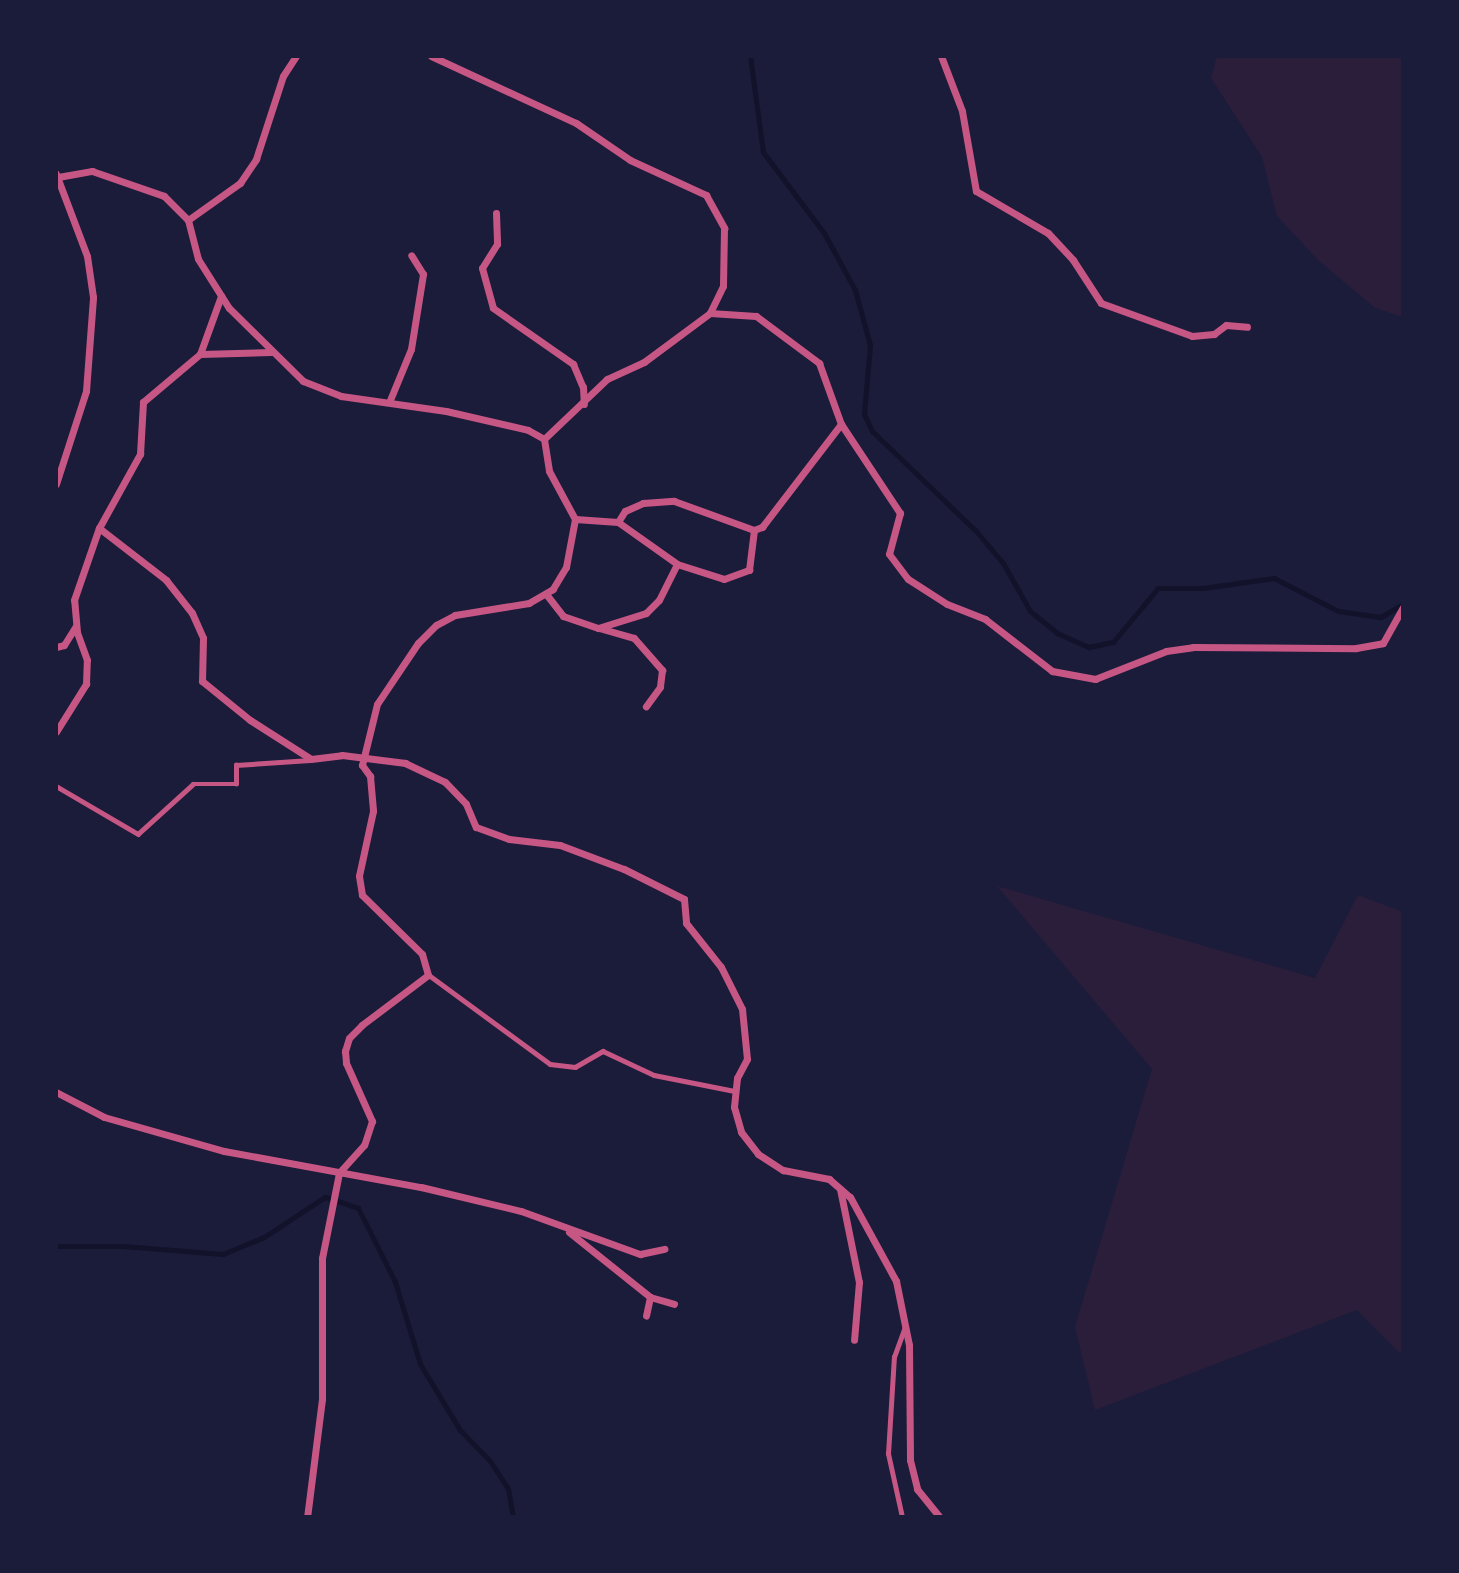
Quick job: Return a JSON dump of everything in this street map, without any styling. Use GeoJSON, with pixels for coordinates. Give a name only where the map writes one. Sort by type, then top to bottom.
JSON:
{"type":"FeatureCollection","features":[{"type":"Feature","properties":{"kind":"street"},"geometry":{"type":"LineString","coordinates":[[188,220],[240,183],[256,159],[282,76],[296,56]]}},
{"type":"Feature","properties":{"kind":"street"},"geometry":{"type":"LineString","coordinates":[[430,56],[576,123],[630,160],[706,195],[724,228],[723,286],[710,313],[644,362],[607,379],[584,405],[544,439]]}},
{"type":"Feature","properties":{"kind":"street"},"geometry":{"type":"LineString","coordinates":[[941,56],[962,111],[976,191],[1048,233],[1073,260],[1101,303],[1192,335],[1214,334],[1226,325],[1247,327]]}},
{"type":"Feature","properties":{"kind":"street"},"geometry":{"type":"LineString","coordinates":[[56,484],[86,391],[93,297],[87,256],[57,176],[92,171],[145,187],[164,196],[188,220],[198,259],[221,296],[271,352],[303,381],[320,390],[390,400],[528,430],[544,439]]}},
{"type":"Feature","properties":{"kind":"street"},"geometry":{"type":"LineString","coordinates":[[496,213],[493,229],[497,244],[482,268],[493,308],[573,364],[583,387],[584,405]]}},
{"type":"Feature","properties":{"kind":"street"},"geometry":{"type":"LineString","coordinates":[[390,400],[411,349],[423,274],[411,255]]}},
{"type":"Feature","properties":{"kind":"street"},"geometry":{"type":"LineString","coordinates":[[56,731],[86,684],[88,660],[76,626],[74,600],[99,528],[140,454],[138,428],[143,402],[200,354],[221,296]]}},
{"type":"Feature","properties":{"kind":"street"},"geometry":{"type":"LineString","coordinates":[[710,313],[756,316],[785,333],[819,363],[841,424],[900,513],[889,554],[908,579],[947,604],[985,619],[1052,671],[1095,679],[1166,651],[1193,647],[1356,648],[1383,643],[1402,609]]}},
{"type":"Feature","properties":{"kind":"street"},"geometry":{"type":"LineString","coordinates":[[200,354],[271,352]]}},
{"type":"Feature","properties":{"kind":"street"},"geometry":{"type":"LineString","coordinates":[[618,522],[625,511],[643,503],[674,501],[754,530],[762,527],[841,424]]}},
{"type":"Feature","properties":{"kind":"street"},"geometry":{"type":"LineString","coordinates":[[307,1517],[322,1399],[322,1258],[339,1172],[364,1145],[372,1121],[346,1063],[349,1038],[378,1012],[412,991],[428,975],[422,954],[362,895],[359,876],[373,811],[370,776],[362,765],[385,689],[436,625],[455,615],[529,603],[547,594],[566,566],[575,519],[549,471],[544,439]]}},
{"type":"Feature","properties":{"kind":"street"},"geometry":{"type":"LineString","coordinates":[[575,519],[618,522],[677,564],[724,579],[749,570],[754,557],[754,530]]}},
{"type":"Feature","properties":{"kind":"street"},"geometry":{"type":"LineString","coordinates":[[99,528],[166,580],[192,613],[203,638],[202,681],[250,720],[311,760],[365,756],[405,763],[445,782],[466,804],[476,827],[509,839],[560,845],[624,869],[684,899],[686,923],[721,967],[742,1009],[747,1059],[735,1091],[734,1107],[741,1132],[758,1154],[783,1170],[829,1180],[840,1189],[879,1243],[896,1281],[906,1322],[911,1396],[910,1460],[917,1489],[940,1517]]}},
{"type":"Feature","properties":{"kind":"street"},"geometry":{"type":"LineString","coordinates":[[598,628],[646,613],[659,600],[677,564]]}},
{"type":"Feature","properties":{"kind":"street"},"geometry":{"type":"LineString","coordinates":[[547,594],[563,615],[634,638],[663,670],[660,687],[646,706]]}},
{"type":"Feature","properties":{"kind":"street"},"geometry":{"type":"LineString","coordinates":[[56,647],[64,645],[76,626]]}},
{"type":"Feature","properties":{"kind":"street"},"geometry":{"type":"LineString","coordinates":[[56,1092],[104,1117],[225,1151],[521,1211],[640,1254],[664,1249]]}},
{"type":"Feature","properties":{"kind":"street"},"geometry":{"type":"LineString","coordinates":[[840,1189],[859,1283],[854,1340]]}},
{"type":"Feature","properties":{"kind":"street"},"geometry":{"type":"LineString","coordinates":[[563,1228],[650,1297],[674,1304]]}},
{"type":"Feature","properties":{"kind":"street"},"geometry":{"type":"LineString","coordinates":[[646,1316],[650,1297]]}},
{"type":"Feature","properties":{"kind":"lane"},"geometry":{"type":"LineString","coordinates":[[56,786],[138,834],[192,785],[236,785],[236,765],[311,760]]}},
{"type":"Feature","properties":{"kind":"lane"},"geometry":{"type":"LineString","coordinates":[[428,975],[550,1063],[575,1067],[603,1051],[654,1075],[735,1091]]}},
{"type":"Feature","properties":{"kind":"lane"},"geometry":{"type":"LineString","coordinates":[[902,1517],[888,1454],[894,1357],[906,1322]]}},
{"type":"Feature","properties":{"kind":"shaded area"},"geometry":{"type":"Polygon","coordinates":[[[1217,56],[1403,56],[1403,317],[1375,308],[1318,260],[1277,216],[1262,157],[1211,78],[1217,56]]]}},
{"type":"Feature","properties":{"kind":"shaded area"},"geometry":{"type":"Polygon","coordinates":[[[997,886],[1315,978],[1358,895],[1403,912],[1403,1356],[1357,1310],[1095,1410],[1075,1327],[1152,1069],[997,886]]]}},
{"type":"Feature","properties":{"kind":"waterway"},"geometry":{"type":"LineString","coordinates":[[750,56],[763,152],[824,233],[855,290],[870,345],[864,414],[872,431],[976,531],[1003,563],[1030,611],[1057,633],[1089,647],[1113,642],[1158,588],[1203,588],[1274,578],[1338,611],[1381,617],[1403,604]]}},
{"type":"Feature","properties":{"kind":"waterway"},"geometry":{"type":"LineString","coordinates":[[56,1246],[123,1246],[223,1254],[264,1237],[325,1197],[358,1208],[395,1282],[420,1364],[460,1430],[490,1461],[508,1489],[513,1517]]}}]}
